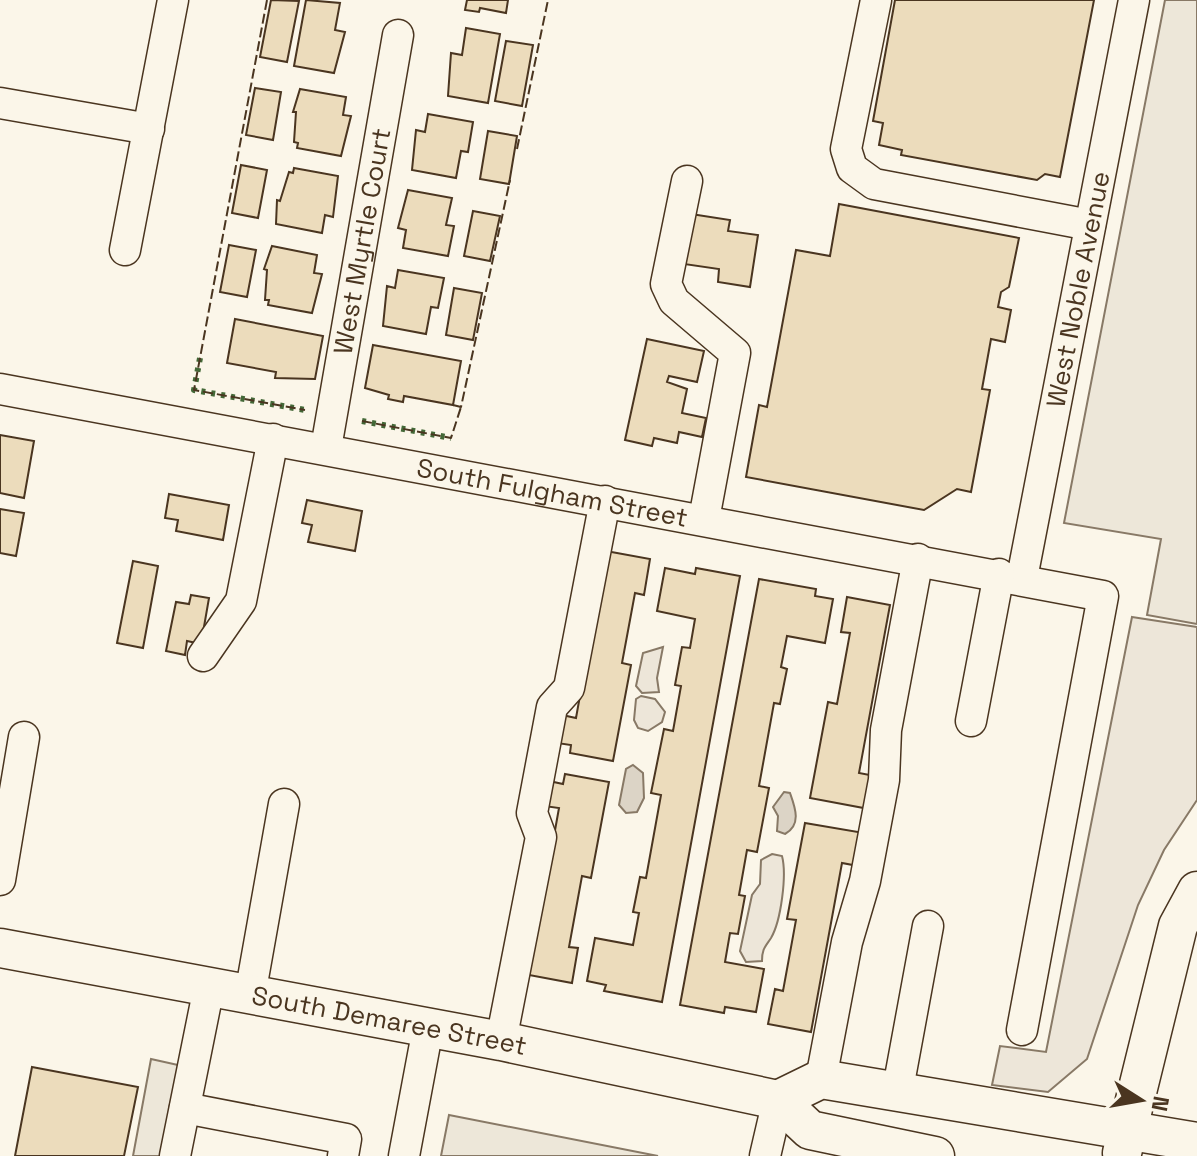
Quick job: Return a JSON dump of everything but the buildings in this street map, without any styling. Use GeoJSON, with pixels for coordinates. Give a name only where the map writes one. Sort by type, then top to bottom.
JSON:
{"type":"FeatureCollection","features":[{"type":"Feature","properties":{"kind":"main road"},"geometry":{"type":"LineString","coordinates":[[1124,1143],[1178,926],[1197,891]]}},
{"type":"Feature","properties":{"kind":"main road","name":"South Demaree Street"},"geometry":{"type":"LineString","coordinates":[[0,948],[501,1041],[778,1100]]}},
{"type":"Feature","properties":{"kind":"main road"},"geometry":{"type":"LineString","coordinates":[[935,1156],[810,1130],[778,1100],[821,1079],[1124,1143],[1197,1142]]}},
{"type":"Feature","properties":{"kind":"street"},"geometry":{"type":"LineString","coordinates":[[125,250],[173,0]]}},
{"type":"Feature","properties":{"kind":"street"},"geometry":{"type":"LineString","coordinates":[[876,0],[846,149],[852,168],[874,184],[1090,225]]}},
{"type":"Feature","properties":{"kind":"street","name":"West Noble Avenue"},"geometry":{"type":"LineString","coordinates":[[971,721],[1011,576],[1090,225],[1134,0]]}},
{"type":"Feature","properties":{"kind":"street","name":"West Myrtle Court"},"geometry":{"type":"LineString","coordinates":[[326,448],[398,35]]}},
{"type":"Feature","properties":{"kind":"street"},"geometry":{"type":"LineString","coordinates":[[0,103],[149,129]]}},
{"type":"Feature","properties":{"kind":"street"},"geometry":{"type":"LineString","coordinates":[[687,181],[666,284],[674,301],[735,353],[704,519]]}},
{"type":"Feature","properties":{"kind":"street","name":"South Fulgham Street"},"geometry":{"type":"LineString","coordinates":[[0,389],[1011,576],[1103,596],[1022,1030]]}},
{"type":"Feature","properties":{"kind":"street"},"geometry":{"type":"LineString","coordinates":[[203,656],[241,601],[273,439]]}},
{"type":"Feature","properties":{"kind":"street"},"geometry":{"type":"LineString","coordinates":[[501,1041],[541,837],[532,813],[552,707],[569,688],[605,501]]}},
{"type":"Feature","properties":{"kind":"street"},"geometry":{"type":"LineString","coordinates":[[821,1079],[847,942],[865,881],[884,780],[886,730],[918,559]]}},
{"type":"Feature","properties":{"kind":"street"},"geometry":{"type":"LineString","coordinates":[[0,880],[24,737]]}},
{"type":"Feature","properties":{"kind":"street"},"geometry":{"type":"LineString","coordinates":[[250,995],[284,804]]}},
{"type":"Feature","properties":{"kind":"street"},"geometry":{"type":"LineString","coordinates":[[897,1094],[928,926]]}},
{"type":"Feature","properties":{"kind":"street"},"geometry":{"type":"LineString","coordinates":[[175,1156],[209,987]]}},
{"type":"Feature","properties":{"kind":"street"},"geometry":{"type":"LineString","coordinates":[[412,1155],[428,1028]]}},
{"type":"Feature","properties":{"kind":"street"},"geometry":{"type":"LineString","coordinates":[[765,1156],[778,1100]]}},
{"type":"Feature","properties":{"kind":"street"},"geometry":{"type":"LineString","coordinates":[[185,1108],[344,1147]]}},
{"type":"Feature","properties":{"kind":"shaded area"},"geometry":{"type":"Polygon","coordinates":[[[1165,0],[1197,0],[1197,624],[1147,615],[1161,539],[1064,523],[1165,0]]]}},
{"type":"Feature","properties":{"kind":"shaded area"},"geometry":{"type":"Polygon","coordinates":[[[1132,617],[1197,627],[1197,800],[1164,850],[1138,905],[1087,1059],[1048,1092],[992,1085],[1000,1046],[1046,1052],[1132,617]]]}},
{"type":"Feature","properties":{"kind":"shaded area"},"geometry":{"type":"Polygon","coordinates":[[[663,647],[657,678],[659,692],[642,693],[636,686],[643,653],[663,647]]]}},
{"type":"Feature","properties":{"kind":"shaded area"},"geometry":{"type":"Polygon","coordinates":[[[641,696],[655,699],[665,712],[662,722],[648,731],[638,728],[634,720],[636,699],[641,696]]]}},
{"type":"Feature","properties":{"kind":"shaded area"},"geometry":{"type":"Polygon","coordinates":[[[633,765],[643,773],[644,798],[637,812],[626,813],[619,805],[626,769],[633,765]]]}},
{"type":"Feature","properties":{"kind":"shaded area"},"geometry":{"type":"Polygon","coordinates":[[[784,792],[790,793],[796,815],[794,826],[785,834],[777,831],[778,816],[773,807],[784,792]]]}},
{"type":"Feature","properties":{"kind":"shaded area"},"geometry":{"type":"Polygon","coordinates":[[[772,854],[782,856],[783,864],[778,921],[763,951],[762,961],[746,962],[740,951],[752,895],[760,884],[761,860],[772,854]]]}},
{"type":"Feature","properties":{"kind":"shaded area"},"geometry":{"type":"Polygon","coordinates":[[[151,1059],[187,1067],[169,1156],[133,1156],[151,1059]]]}},
{"type":"Feature","properties":{"kind":"shaded area"},"geometry":{"type":"Polygon","coordinates":[[[449,1115],[658,1156],[441,1156],[449,1115]]]}},
{"type":"Feature","properties":{"kind":"hedge"},"geometry":{"type":"LineString","coordinates":[[200,358],[194,390],[305,410]]}},
{"type":"Feature","properties":{"kind":"hedge"},"geometry":{"type":"LineString","coordinates":[[362,421],[451,438]]}},
{"type":"Feature","properties":{"kind":"fence"},"geometry":{"type":"LineString","coordinates":[[267,0],[194,390],[305,410]]}},
{"type":"Feature","properties":{"kind":"fence"},"geometry":{"type":"LineString","coordinates":[[517,149],[548,0]]}},
{"type":"Feature","properties":{"kind":"fence"},"geometry":{"type":"LineString","coordinates":[[453,405],[461,407],[510,180]]}},
{"type":"Feature","properties":{"kind":"fence"},"geometry":{"type":"LineString","coordinates":[[362,421],[451,438],[461,407]]}}]}
